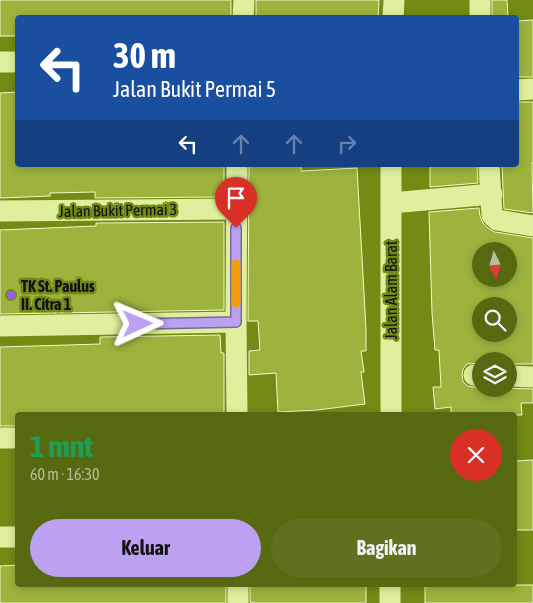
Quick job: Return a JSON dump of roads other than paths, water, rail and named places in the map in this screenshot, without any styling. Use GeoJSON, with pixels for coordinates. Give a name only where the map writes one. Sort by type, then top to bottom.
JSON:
{"type":"FeatureCollection","features":[{"type":"Feature","properties":{"kind":"street"},"geometry":{"type":"LineString","coordinates":[[244,0],[244,15]]}},
{"type":"Feature","properties":{"kind":"street"},"geometry":{"type":"LineString","coordinates":[[393,15],[394,0]]}},
{"type":"Feature","properties":{"kind":"street"},"geometry":{"type":"LineString","coordinates":[[480,0],[480,15]]}},
{"type":"Feature","properties":{"kind":"street"},"geometry":{"type":"LineString","coordinates":[[0,62],[15,62]]}},
{"type":"Feature","properties":{"kind":"street"},"geometry":{"type":"LineString","coordinates":[[519,90],[533,89]]}},
{"type":"Feature","properties":{"kind":"street"},"geometry":{"type":"LineString","coordinates":[[237,167],[237,412]]}},
{"type":"Feature","properties":{"kind":"street","name":"Jalan Alam Barat"},"geometry":{"type":"LineString","coordinates":[[391,167],[391,412]]}},
{"type":"Feature","properties":{"kind":"street"},"geometry":{"type":"LineString","coordinates":[[489,167],[492,215],[497,220],[533,226]]}},
{"type":"Feature","properties":{"kind":"street"},"geometry":{"type":"LineString","coordinates":[[391,204],[492,194]]}},
{"type":"Feature","properties":{"kind":"street","name":"Jalan Bukit Permai 3"},"geometry":{"type":"LineString","coordinates":[[0,211],[237,209]]}},
{"type":"Feature","properties":{"kind":"street"},"geometry":{"type":"LineString","coordinates":[[0,326],[236,322]]}},
{"type":"Feature","properties":{"kind":"street"},"geometry":{"type":"LineString","coordinates":[[517,376],[533,376]]}},
{"type":"Feature","properties":{"kind":"street"},"geometry":{"type":"LineString","coordinates":[[0,438],[15,438]]}},
{"type":"Feature","properties":{"kind":"street"},"geometry":{"type":"LineString","coordinates":[[0,537],[15,537]]}},
{"type":"Feature","properties":{"kind":"street"},"geometry":{"type":"LineString","coordinates":[[238,587],[238,603]]}},
{"type":"Feature","properties":{"kind":"street"},"geometry":{"type":"LineString","coordinates":[[390,587],[390,603]]}},
{"type":"Feature","properties":{"kind":"place","name":"TK St. Paulus II. Citra 1"},"geometry":{"type":"Point","coordinates":[11,295]}}]}
